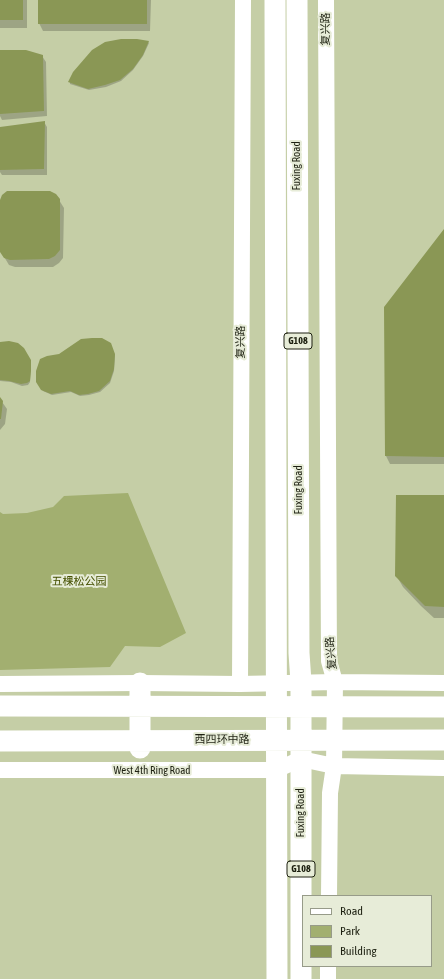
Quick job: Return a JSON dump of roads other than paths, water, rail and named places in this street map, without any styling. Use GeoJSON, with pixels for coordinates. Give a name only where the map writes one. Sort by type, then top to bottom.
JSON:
{"type":"FeatureCollection","features":[{"type":"Feature","properties":{"kind":"highway","name":"Fuxing Road"},"geometry":{"type":"LineString","coordinates":[[275,0],[274,263],[276,364],[276,979]]}},
{"type":"Feature","properties":{"kind":"highway","name":"Fuxing Road"},"geometry":{"type":"LineString","coordinates":[[297,0],[299,653],[301,682],[301,979]]}},
{"type":"Feature","properties":{"kind":"highway"},"geometry":{"type":"LineString","coordinates":[[140,683],[140,748]]}},
{"type":"Feature","properties":{"kind":"highway"},"geometry":{"type":"LineString","coordinates":[[0,706],[444,707]]}},
{"type":"Feature","properties":{"kind":"highway","name":"西四环中路"},"geometry":{"type":"LineString","coordinates":[[0,741],[444,740]]}},
{"type":"Feature","properties":{"kind":"highway"},"geometry":{"type":"LineString","coordinates":[[0,755],[72,753],[140,748],[276,761],[301,759]]}},
{"type":"Feature","properties":{"kind":"street","name":"复兴路"},"geometry":{"type":"LineString","coordinates":[[240,684],[243,0]]}},
{"type":"Feature","properties":{"kind":"street","name":"复兴路"},"geometry":{"type":"LineString","coordinates":[[326,0],[330,660],[335,682],[334,766]]}},
{"type":"Feature","properties":{"kind":"street"},"geometry":{"type":"LineString","coordinates":[[0,684],[240,684],[275,682],[444,683]]}},
{"type":"Feature","properties":{"kind":"street"},"geometry":{"type":"LineString","coordinates":[[301,759],[334,766],[444,768]]}},
{"type":"Feature","properties":{"kind":"street","name":"West 4th Ring Road"},"geometry":{"type":"LineString","coordinates":[[0,770],[276,761]]}},
{"type":"Feature","properties":{"kind":"street"},"geometry":{"type":"LineString","coordinates":[[329,895],[330,793],[334,766]]}},
{"type":"Feature","properties":{"kind":"street"},"geometry":{"type":"LineString","coordinates":[[328,967],[328,979]]}},
{"type":"Feature","properties":{"kind":"park label","name":"五棵松公园"},"geometry":{"type":"Point","coordinates":[79,582]}}]}
